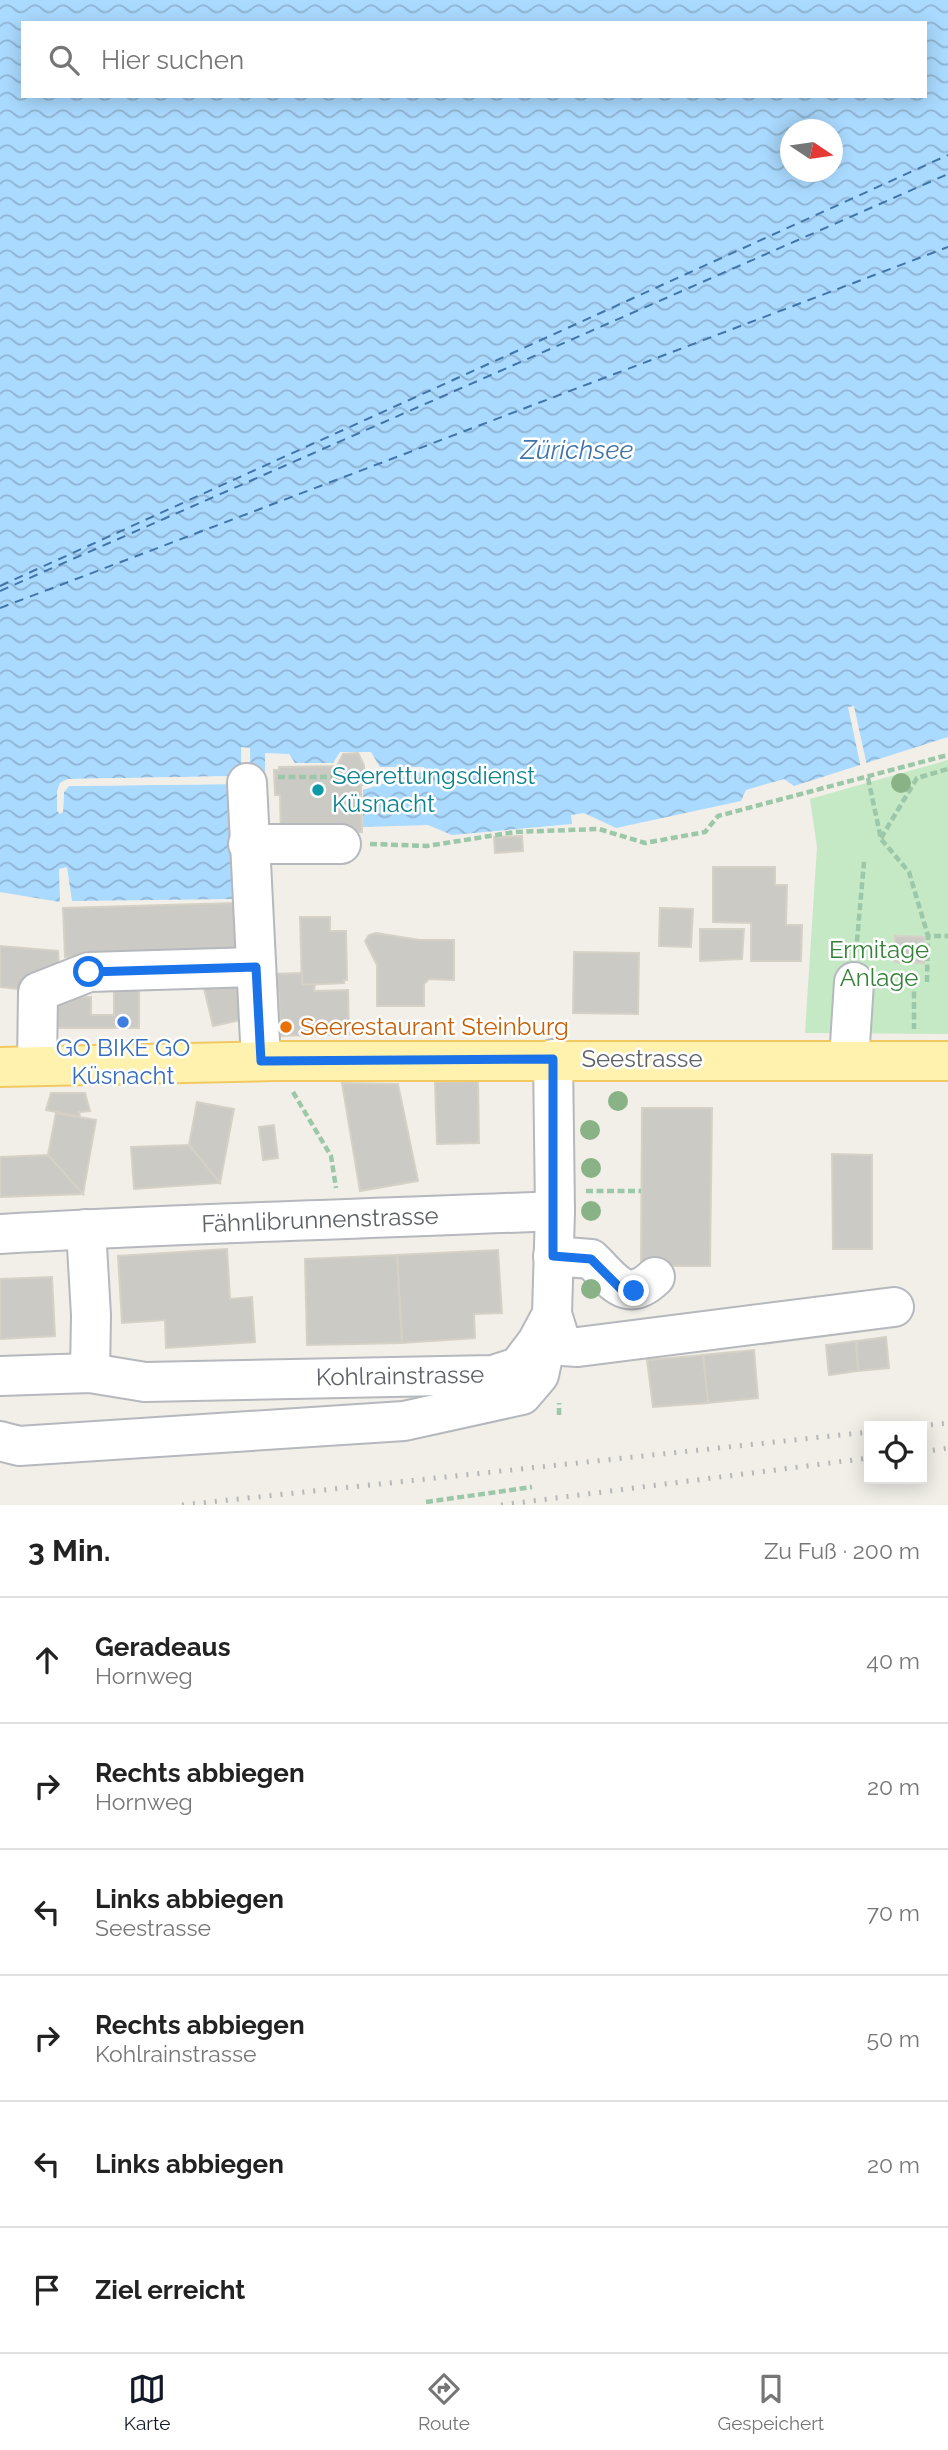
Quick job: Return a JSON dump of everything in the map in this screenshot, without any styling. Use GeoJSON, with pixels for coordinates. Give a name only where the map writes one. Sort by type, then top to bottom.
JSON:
{"type":"FeatureCollection","features":[{"type":"Feature","properties":{"kind":"main road","name":"Seestrasse"},"geometry":{"type":"LineString","coordinates":[[18,1066],[274,1071],[553,1059],[948,1061]]}},
{"type":"Feature","properties":{"kind":"street"},"geometry":{"type":"LineString","coordinates":[[262,780],[248,844],[256,967],[274,1071]]}},
{"type":"Feature","properties":{"kind":"street"},"geometry":{"type":"LineString","coordinates":[[248,844],[341,844]]}},
{"type":"Feature","properties":{"kind":"street"},"geometry":{"type":"LineString","coordinates":[[18,1066],[38,992],[89,972],[256,967]]}},
{"type":"Feature","properties":{"kind":"street"},"geometry":{"type":"LineString","coordinates":[[849,1060],[855,973]]}},
{"type":"Feature","properties":{"kind":"street","name":"Kohlrainstrasse"},"geometry":{"type":"LineString","coordinates":[[0,1376],[90,1373],[145,1382],[493,1375],[518,1367],[537,1342],[552,1314],[553,1256],[564,1201],[553,1059]]}},
{"type":"Feature","properties":{"kind":"street","name":"Fähnlibrunnenstrasse"},"geometry":{"type":"LineString","coordinates":[[0,1234],[342,1220],[564,1201]]}},
{"type":"Feature","properties":{"kind":"street"},"geometry":{"type":"LineString","coordinates":[[86,1229],[90,1373]]}},
{"type":"Feature","properties":{"kind":"street"},"geometry":{"type":"LineString","coordinates":[[553,1256],[591,1259],[621,1289],[634,1291],[655,1277]]}},
{"type":"Feature","properties":{"kind":"street"},"geometry":{"type":"LineString","coordinates":[[552,1314],[562,1346],[578,1347],[894,1307]]}},
{"type":"Feature","properties":{"kind":"street"},"geometry":{"type":"LineString","coordinates":[[0,1441],[19,1446],[404,1421],[522,1395],[539,1375],[552,1314]]}},
{"type":"Feature","properties":{"kind":"path"},"geometry":{"type":"LineString","coordinates":[[341,844],[427,846],[515,832],[599,829],[645,844],[705,832],[718,816],[948,755]]}},
{"type":"Feature","properties":{"kind":"path"},"geometry":{"type":"LineString","coordinates":[[881,839],[917,778],[948,769]]}},
{"type":"Feature","properties":{"kind":"path"},"geometry":{"type":"LineString","coordinates":[[262,780],[354,777]]}},
{"type":"Feature","properties":{"kind":"path"},"geometry":{"type":"LineString","coordinates":[[868,778],[881,839],[909,872],[928,936],[927,982]]}},
{"type":"Feature","properties":{"kind":"path"},"geometry":{"type":"LineString","coordinates":[[855,973],[863,862]]}},
{"type":"Feature","properties":{"kind":"path"},"geometry":{"type":"LineString","coordinates":[[928,936],[948,936]]}},
{"type":"Feature","properties":{"kind":"path"},"geometry":{"type":"LineString","coordinates":[[914,981],[914,1041]]}},
{"type":"Feature","properties":{"kind":"path"},"geometry":{"type":"LineString","coordinates":[[274,1071],[331,1156],[342,1220]]}},
{"type":"Feature","properties":{"kind":"path"},"geometry":{"type":"LineString","coordinates":[[564,1201],[641,1191]]}},
{"type":"Feature","properties":{"kind":"path"},"geometry":{"type":"LineString","coordinates":[[426,1502],[532,1487]]}},
{"type":"Feature","properties":{"kind":"green space","name":"Ermitage Anlage"},"geometry":{"type":"Polygon","coordinates":[[[948,760],[948,1034],[805,1033],[817,847],[810,799],[948,760]]]}},
{"type":"Feature","properties":{"kind":"water","name":"Zürichsee"},"geometry":{"type":"Polygon","coordinates":[[[0,0],[948,0],[948,737],[794,786],[784,779],[746,790],[741,801],[616,828],[584,813],[571,815],[572,824],[452,835],[428,825],[363,827],[363,790],[424,771],[424,767],[380,767],[371,752],[340,752],[333,763],[295,763],[289,754],[265,753],[265,772],[262,773],[251,802],[250,748],[241,747],[241,776],[68,779],[60,783],[57,792],[57,811],[63,811],[64,792],[69,786],[237,784],[237,867],[231,868],[232,899],[72,901],[67,867],[59,869],[60,902],[0,892],[0,0]]]}},
{"type":"Feature","properties":{"kind":"pier"},"geometry":{"type":"Polygon","coordinates":[[[854,706],[867,766],[861,768],[848,707],[854,706]]]}},
{"type":"Feature","properties":{"kind":"pier"},"geometry":{"type":"Polygon","coordinates":[[[241,776],[236,780],[237,784],[69,786],[64,792],[63,812],[60,814],[57,811],[60,783],[68,779],[241,776]],[[230,780],[69,782],[62,788],[69,783],[230,780]]]}},
{"type":"Feature","properties":{"kind":"building","name":"Seerettungsdienst Küsnacht"},"geometry":{"type":"Polygon","coordinates":[[[358,753],[364,765],[364,785],[361,785],[362,832],[308,833],[281,837],[280,795],[275,795],[274,770],[279,770],[279,767],[337,766],[343,754],[358,753]]]}},
{"type":"Feature","properties":{"kind":"building"},"geometry":{"type":"Polygon","coordinates":[[[522,836],[523,851],[495,853],[494,837],[522,836]]]}},
{"type":"Feature","properties":{"kind":"building"},"geometry":{"type":"Polygon","coordinates":[[[713,867],[775,867],[775,885],[787,885],[786,925],[802,925],[801,961],[751,961],[751,923],[713,922],[713,867]]]}},
{"type":"Feature","properties":{"kind":"building"},"geometry":{"type":"Polygon","coordinates":[[[235,903],[237,952],[65,957],[63,908],[235,903]]]}},
{"type":"Feature","properties":{"kind":"building"},"geometry":{"type":"Polygon","coordinates":[[[660,908],[693,909],[691,947],[659,946],[660,908]]]}},
{"type":"Feature","properties":{"kind":"building"},"geometry":{"type":"Polygon","coordinates":[[[300,917],[330,917],[330,931],[346,931],[347,980],[344,980],[344,983],[302,985],[300,917]]]}},
{"type":"Feature","properties":{"kind":"building"},"geometry":{"type":"Polygon","coordinates":[[[700,929],[744,929],[742,959],[700,961],[700,929]]]}},
{"type":"Feature","properties":{"kind":"building"},"geometry":{"type":"Polygon","coordinates":[[[376,933],[420,940],[454,940],[454,980],[429,979],[424,984],[424,1006],[377,1006],[377,965],[365,941],[369,935],[376,933]]]}},
{"type":"Feature","properties":{"kind":"building"},"geometry":{"type":"Polygon","coordinates":[[[895,936],[924,937],[924,963],[895,962],[895,936]]]}},
{"type":"Feature","properties":{"kind":"building"},"geometry":{"type":"Polygon","coordinates":[[[0,946],[58,951],[60,981],[36,991],[0,987],[0,946]]]}},
{"type":"Feature","properties":{"kind":"building"},"geometry":{"type":"Polygon","coordinates":[[[574,952],[639,953],[638,1014],[573,1013],[574,952]]]}},
{"type":"Feature","properties":{"kind":"building"},"geometry":{"type":"Polygon","coordinates":[[[235,972],[245,1019],[213,1026],[202,980],[235,972]]]}},
{"type":"Feature","properties":{"kind":"building"},"geometry":{"type":"Polygon","coordinates":[[[302,973],[302,985],[315,984],[314,991],[348,990],[349,1034],[280,1036],[279,994],[270,995],[269,974],[302,973]]]}},
{"type":"Feature","properties":{"kind":"building"},"geometry":{"type":"Polygon","coordinates":[[[114,987],[139,987],[139,1028],[47,1028],[48,997],[91,997],[91,1015],[114,1015],[114,987]]]}},
{"type":"Feature","properties":{"kind":"building"},"geometry":{"type":"Polygon","coordinates":[[[478,1081],[479,1143],[437,1144],[435,1082],[478,1081]]]}},
{"type":"Feature","properties":{"kind":"building"},"geometry":{"type":"Polygon","coordinates":[[[342,1083],[398,1084],[418,1181],[360,1191],[342,1083]]]}},
{"type":"Feature","properties":{"kind":"building"},"geometry":{"type":"Polygon","coordinates":[[[51,1093],[85,1093],[90,1111],[79,1112],[80,1117],[46,1110],[51,1093]]]}},
{"type":"Feature","properties":{"kind":"building"},"geometry":{"type":"Polygon","coordinates":[[[197,1102],[234,1109],[220,1183],[189,1145],[197,1102]]]}},
{"type":"Feature","properties":{"kind":"building"},"geometry":{"type":"Polygon","coordinates":[[[642,1108],[712,1108],[710,1266],[641,1266],[642,1108]]]}},
{"type":"Feature","properties":{"kind":"building"},"geometry":{"type":"Polygon","coordinates":[[[56,1113],[96,1120],[83,1194],[48,1155],[56,1113]]]}},
{"type":"Feature","properties":{"kind":"building"},"geometry":{"type":"Polygon","coordinates":[[[274,1125],[278,1158],[263,1160],[259,1127],[274,1125]]]}},
{"type":"Feature","properties":{"kind":"building"},"geometry":{"type":"Polygon","coordinates":[[[189,1145],[220,1183],[134,1189],[131,1147],[189,1145]]]}},
{"type":"Feature","properties":{"kind":"building"},"geometry":{"type":"Polygon","coordinates":[[[832,1154],[872,1155],[872,1249],[833,1249],[832,1154]]]}},
{"type":"Feature","properties":{"kind":"building"},"geometry":{"type":"Polygon","coordinates":[[[48,1155],[83,1194],[0,1197],[0,1157],[48,1155]]]}},
{"type":"Feature","properties":{"kind":"building"},"geometry":{"type":"Polygon","coordinates":[[[227,1249],[230,1299],[252,1297],[255,1342],[166,1348],[165,1320],[122,1323],[118,1256],[227,1249]]]}},
{"type":"Feature","properties":{"kind":"building"},"geometry":{"type":"Polygon","coordinates":[[[498,1250],[502,1313],[474,1314],[475,1338],[402,1343],[397,1255],[498,1250]]]}},
{"type":"Feature","properties":{"kind":"building"},"geometry":{"type":"Polygon","coordinates":[[[397,1255],[402,1343],[307,1345],[305,1259],[397,1255]]]}},
{"type":"Feature","properties":{"kind":"building"},"geometry":{"type":"Polygon","coordinates":[[[52,1277],[55,1336],[0,1339],[0,1279],[52,1277]]]}},
{"type":"Feature","properties":{"kind":"building"},"geometry":{"type":"Polygon","coordinates":[[[886,1337],[889,1368],[858,1371],[856,1341],[886,1337]]]}},
{"type":"Feature","properties":{"kind":"building"},"geometry":{"type":"Polygon","coordinates":[[[856,1341],[858,1371],[829,1375],[826,1345],[856,1341]]]}},
{"type":"Feature","properties":{"kind":"building"},"geometry":{"type":"Polygon","coordinates":[[[754,1350],[758,1398],[708,1403],[703,1355],[754,1350]]]}},
{"type":"Feature","properties":{"kind":"building"},"geometry":{"type":"Polygon","coordinates":[[[703,1355],[708,1403],[653,1407],[647,1360],[703,1355]]]}},
{"type":"Feature","properties":{"kind":"ferry route"},"geometry":{"type":"LineString","coordinates":[[0,586],[948,155]]}},
{"type":"Feature","properties":{"kind":"ferry route"},"geometry":{"type":"LineString","coordinates":[[0,591],[948,174]]}},
{"type":"Feature","properties":{"kind":"ferry route"},"geometry":{"type":"LineString","coordinates":[[0,608],[948,247]]}},
{"type":"Feature","properties":{"kind":"railway"},"geometry":{"type":"LineString","coordinates":[[927,1425],[948,1423]]}},
{"type":"Feature","properties":{"kind":"railway"},"geometry":{"type":"LineString","coordinates":[[182,1505],[864,1433]]}},
{"type":"Feature","properties":{"kind":"railway"},"geometry":{"type":"LineString","coordinates":[[927,1451],[948,1448]]}},
{"type":"Feature","properties":{"kind":"railway"},"geometry":{"type":"LineString","coordinates":[[501,1505],[864,1459]]}},
{"type":"Feature","properties":{"kind":"place","name":"Seerettungsdienst Küsnacht"},"geometry":{"type":"Point","coordinates":[318,790]}},
{"type":"Feature","properties":{"kind":"place","name":"GO BIKE GO Küsnacht"},"geometry":{"type":"Point","coordinates":[123,1022]}},
{"type":"Feature","properties":{"kind":"place","name":"Seerestaurant Steinburg"},"geometry":{"type":"Point","coordinates":[286,1027]}},
{"type":"Feature","properties":{"kind":"route"},"geometry":{"type":"LineString","coordinates":[[89,972],[256,967],[261,1061],[553,1059],[553,1256],[591,1259],[621,1289],[634,1291]]}}]}
